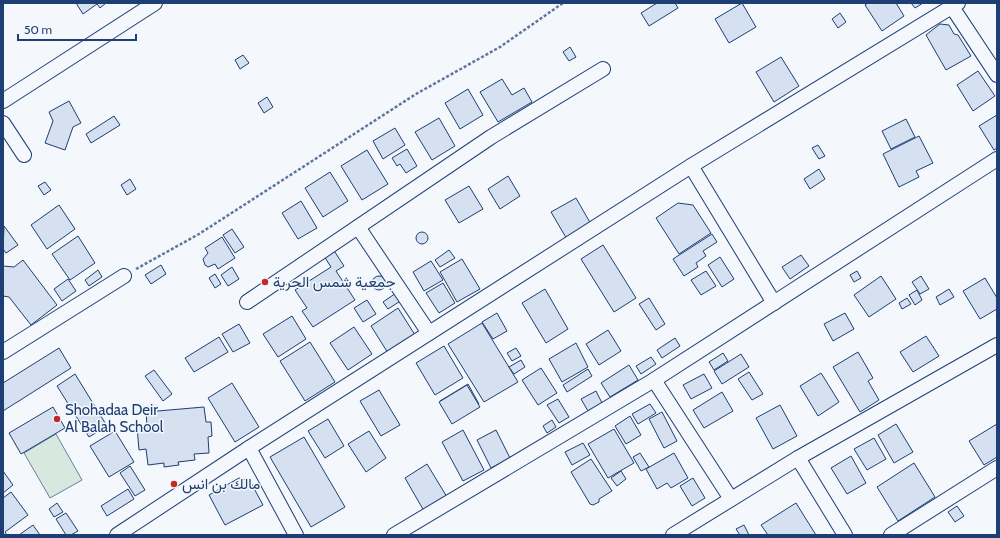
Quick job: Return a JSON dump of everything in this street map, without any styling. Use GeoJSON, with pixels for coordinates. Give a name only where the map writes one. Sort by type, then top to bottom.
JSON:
{"type":"FeatureCollection","features":[{"type":"Feature","properties":{"kind":"street"},"geometry":{"type":"LineString","coordinates":[[3,101],[155,3]]}},
{"type":"Feature","properties":{"kind":"street"},"geometry":{"type":"LineString","coordinates":[[117,535],[249,448],[691,166],[955,5],[997,75]]}},
{"type":"Feature","properties":{"kind":"street"},"geometry":{"type":"LineString","coordinates":[[247,302],[491,137],[603,69]]}},
{"type":"Feature","properties":{"kind":"street"},"geometry":{"type":"LineString","coordinates":[[3,123],[24,155]]}},
{"type":"Feature","properties":{"kind":"street"},"geometry":{"type":"LineString","coordinates":[[394,535],[654,380],[997,159]]}},
{"type":"Feature","properties":{"kind":"street"},"geometry":{"type":"LineString","coordinates":[[691,166],[774,303]]}},
{"type":"Feature","properties":{"kind":"street"},"geometry":{"type":"LineString","coordinates":[[358,227],[429,333]]}},
{"type":"Feature","properties":{"kind":"street"},"geometry":{"type":"LineString","coordinates":[[3,352],[124,276]]}},
{"type":"Feature","properties":{"kind":"street"},"geometry":{"type":"LineString","coordinates":[[673,535],[798,458],[997,345]]}},
{"type":"Feature","properties":{"kind":"street"},"geometry":{"type":"LineString","coordinates":[[654,380],[731,499]]}},
{"type":"Feature","properties":{"kind":"street"},"geometry":{"type":"LineString","coordinates":[[249,448],[296,535]]}},
{"type":"Feature","properties":{"kind":"street"},"geometry":{"type":"LineString","coordinates":[[798,458],[845,535]]}},
{"type":"Feature","properties":{"kind":"street"},"geometry":{"type":"LineString","coordinates":[[891,535],[997,468]]}},
{"type":"Feature","properties":{"kind":"path"},"geometry":{"type":"LineString","coordinates":[[124,276],[199,234],[416,94],[500,47],[563,3]]}},
{"type":"Feature","properties":{"kind":"shaded area"},"geometry":{"type":"Polygon","coordinates":[[[56,434],[82,480],[50,498],[24,453],[56,434]]]}},
{"type":"Feature","properties":{"kind":"building"},"geometry":{"type":"Polygon","coordinates":[[[76,3],[106,3],[100,8],[97,4],[83,14],[76,3]]]}},
{"type":"Feature","properties":{"kind":"building"},"geometry":{"type":"Polygon","coordinates":[[[657,3],[675,3],[678,8],[649,26],[641,13],[657,3]]]}},
{"type":"Feature","properties":{"kind":"building"},"geometry":{"type":"Polygon","coordinates":[[[742,3],[756,27],[729,43],[715,19],[742,3]]]}},
{"type":"Feature","properties":{"kind":"building"},"geometry":{"type":"Polygon","coordinates":[[[868,3],[896,3],[904,16],[882,31],[865,5],[868,3]]]}},
{"type":"Feature","properties":{"kind":"building"},"geometry":{"type":"Polygon","coordinates":[[[911,3],[923,3],[915,8],[911,3]]]}},
{"type":"Feature","properties":{"kind":"building"},"geometry":{"type":"Polygon","coordinates":[[[840,13],[846,22],[838,28],[832,19],[840,13]]]}},
{"type":"Feature","properties":{"kind":"building"},"geometry":{"type":"Polygon","coordinates":[[[940,24],[949,25],[954,34],[958,35],[971,56],[946,70],[926,35],[940,24]]]}},
{"type":"Feature","properties":{"kind":"building"},"geometry":{"type":"Polygon","coordinates":[[[570,47],[576,57],[569,61],[563,52],[570,47]]]}},
{"type":"Feature","properties":{"kind":"building"},"geometry":{"type":"Polygon","coordinates":[[[243,55],[249,63],[240,69],[235,60],[243,55]]]}},
{"type":"Feature","properties":{"kind":"building"},"geometry":{"type":"Polygon","coordinates":[[[781,57],[799,86],[774,102],[756,72],[781,57]]]}},
{"type":"Feature","properties":{"kind":"building"},"geometry":{"type":"Polygon","coordinates":[[[978,71],[995,96],[973,111],[957,85],[978,71]]]}},
{"type":"Feature","properties":{"kind":"building"},"geometry":{"type":"Polygon","coordinates":[[[502,79],[512,95],[524,88],[532,102],[498,122],[480,92],[502,79]]]}},
{"type":"Feature","properties":{"kind":"building"},"geometry":{"type":"Polygon","coordinates":[[[468,89],[483,115],[460,129],[445,103],[468,89]]]}},
{"type":"Feature","properties":{"kind":"building"},"geometry":{"type":"Polygon","coordinates":[[[267,97],[273,107],[264,113],[258,103],[267,97]]]}},
{"type":"Feature","properties":{"kind":"building"},"geometry":{"type":"Polygon","coordinates":[[[69,101],[81,123],[73,127],[65,150],[45,143],[53,121],[49,112],[69,101]]]}},
{"type":"Feature","properties":{"kind":"building"},"geometry":{"type":"Polygon","coordinates":[[[997,115],[997,148],[994,150],[979,126],[997,115]]]}},
{"type":"Feature","properties":{"kind":"building"},"geometry":{"type":"Polygon","coordinates":[[[114,116],[120,125],[91,143],[86,134],[114,116]]]}},
{"type":"Feature","properties":{"kind":"building"},"geometry":{"type":"Polygon","coordinates":[[[439,118],[455,146],[432,160],[415,132],[439,118]]]}},
{"type":"Feature","properties":{"kind":"building"},"geometry":{"type":"Polygon","coordinates":[[[906,119],[915,137],[891,149],[882,131],[906,119]]]}},
{"type":"Feature","properties":{"kind":"building"},"geometry":{"type":"Polygon","coordinates":[[[395,128],[405,145],[383,159],[373,141],[395,128]]]}},
{"type":"Feature","properties":{"kind":"building"},"geometry":{"type":"Polygon","coordinates":[[[919,136],[933,163],[916,171],[919,177],[899,187],[883,154],[919,136]]]}},
{"type":"Feature","properties":{"kind":"building"},"geometry":{"type":"Polygon","coordinates":[[[818,145],[825,156],[819,159],[812,148],[818,145]]]}},
{"type":"Feature","properties":{"kind":"building"},"geometry":{"type":"Polygon","coordinates":[[[407,149],[417,166],[406,173],[400,164],[397,166],[392,158],[407,149]]]}},
{"type":"Feature","properties":{"kind":"building"},"geometry":{"type":"Polygon","coordinates":[[[367,150],[388,184],[362,200],[341,166],[367,150]]]}},
{"type":"Feature","properties":{"kind":"building"},"geometry":{"type":"Polygon","coordinates":[[[819,169],[825,179],[810,189],[804,179],[819,169]]]}},
{"type":"Feature","properties":{"kind":"building"},"geometry":{"type":"Polygon","coordinates":[[[330,172],[348,201],[323,217],[305,188],[330,172]]]}},
{"type":"Feature","properties":{"kind":"building"},"geometry":{"type":"Polygon","coordinates":[[[508,176],[520,196],[500,209],[488,189],[508,176]]]}},
{"type":"Feature","properties":{"kind":"building"},"geometry":{"type":"Polygon","coordinates":[[[130,179],[136,189],[127,195],[121,185],[130,179]]]}},
{"type":"Feature","properties":{"kind":"building"},"geometry":{"type":"Polygon","coordinates":[[[45,182],[51,190],[44,195],[38,186],[45,182]]]}},
{"type":"Feature","properties":{"kind":"building"},"geometry":{"type":"Polygon","coordinates":[[[469,186],[483,209],[459,223],[445,200],[469,186]]]}},
{"type":"Feature","properties":{"kind":"building"},"geometry":{"type":"Polygon","coordinates":[[[576,198],[592,226],[568,241],[551,212],[576,198]]]}},
{"type":"Feature","properties":{"kind":"building"},"geometry":{"type":"Polygon","coordinates":[[[301,201],[317,228],[298,239],[282,213],[301,201]]]}},
{"type":"Feature","properties":{"kind":"building"},"geometry":{"type":"Polygon","coordinates":[[[678,203],[693,205],[711,233],[679,254],[656,218],[678,203]]]}},
{"type":"Feature","properties":{"kind":"building"},"geometry":{"type":"Polygon","coordinates":[[[59,205],[75,229],[47,249],[31,225],[59,205]]]}},
{"type":"Feature","properties":{"kind":"building"},"geometry":{"type":"Polygon","coordinates":[[[4,226],[18,245],[6,253],[3,249],[4,226]]]}},
{"type":"Feature","properties":{"kind":"building"},"geometry":{"type":"Polygon","coordinates":[[[232,229],[244,247],[235,253],[223,235],[232,229]]]}},
{"type":"Feature","properties":{"kind":"building"},"geometry":{"type":"Polygon","coordinates":[[[420,232],[424,232],[428,238],[424,244],[420,244],[416,240],[416,236],[420,232]]]}},
{"type":"Feature","properties":{"kind":"building"},"geometry":{"type":"Polygon","coordinates":[[[712,234],[717,242],[703,251],[706,256],[696,263],[698,267],[684,276],[673,259],[712,234]]]}},
{"type":"Feature","properties":{"kind":"building"},"geometry":{"type":"Polygon","coordinates":[[[78,236],[95,263],[70,280],[52,254],[78,236]]]}},
{"type":"Feature","properties":{"kind":"building"},"geometry":{"type":"Polygon","coordinates":[[[222,237],[235,258],[218,269],[215,264],[208,267],[205,265],[203,259],[208,253],[205,248],[222,237]]]}},
{"type":"Feature","properties":{"kind":"building"},"geometry":{"type":"Polygon","coordinates":[[[603,245],[636,298],[614,312],[581,259],[603,245]]]}},
{"type":"Feature","properties":{"kind":"building"},"geometry":{"type":"Polygon","coordinates":[[[333,249],[344,266],[336,271],[355,300],[313,327],[302,311],[307,308],[295,290],[331,267],[324,256],[333,249]]]}},
{"type":"Feature","properties":{"kind":"building"},"geometry":{"type":"Polygon","coordinates":[[[449,250],[455,258],[440,267],[435,260],[449,250]]]}},
{"type":"Feature","properties":{"kind":"building"},"geometry":{"type":"Polygon","coordinates":[[[801,255],[809,266],[790,279],[782,267],[801,255]]]}},
{"type":"Feature","properties":{"kind":"building"},"geometry":{"type":"Polygon","coordinates":[[[720,257],[734,279],[722,287],[708,265],[720,257]]]}},
{"type":"Feature","properties":{"kind":"building"},"geometry":{"type":"Polygon","coordinates":[[[462,259],[480,289],[457,302],[440,272],[462,259]]]}},
{"type":"Feature","properties":{"kind":"building"},"geometry":{"type":"Polygon","coordinates":[[[23,260],[57,305],[31,325],[9,297],[3,296],[3,266],[14,267],[23,260]]]}},
{"type":"Feature","properties":{"kind":"building"},"geometry":{"type":"Polygon","coordinates":[[[431,261],[443,280],[424,291],[413,272],[431,261]]]}},
{"type":"Feature","properties":{"kind":"building"},"geometry":{"type":"Polygon","coordinates":[[[161,265],[166,274],[151,284],[145,275],[161,265]]]}},
{"type":"Feature","properties":{"kind":"building"},"geometry":{"type":"Polygon","coordinates":[[[232,267],[239,279],[228,286],[221,275],[232,267]]]}},
{"type":"Feature","properties":{"kind":"building"},"geometry":{"type":"Polygon","coordinates":[[[98,270],[102,277],[89,286],[85,280],[98,270]]]}},
{"type":"Feature","properties":{"kind":"building"},"geometry":{"type":"Polygon","coordinates":[[[706,271],[716,286],[701,295],[691,280],[706,271]]]}},
{"type":"Feature","properties":{"kind":"building"},"geometry":{"type":"Polygon","coordinates":[[[857,271],[861,278],[854,282],[850,275],[857,271]]]}},
{"type":"Feature","properties":{"kind":"building"},"geometry":{"type":"Polygon","coordinates":[[[215,274],[221,284],[215,288],[209,278],[215,274]]]}},
{"type":"Feature","properties":{"kind":"building"},"geometry":{"type":"Polygon","coordinates":[[[379,276],[384,278],[386,283],[384,288],[379,290],[374,288],[372,283],[374,278],[379,276]]]}},
{"type":"Feature","properties":{"kind":"building"},"geometry":{"type":"Polygon","coordinates":[[[881,276],[896,299],[869,317],[854,295],[881,276]]]}},
{"type":"Feature","properties":{"kind":"building"},"geometry":{"type":"Polygon","coordinates":[[[921,276],[929,289],[920,294],[912,282],[921,276]]]}},
{"type":"Feature","properties":{"kind":"building"},"geometry":{"type":"Polygon","coordinates":[[[985,278],[997,298],[997,309],[980,319],[963,291],[985,278]]]}},
{"type":"Feature","properties":{"kind":"building"},"geometry":{"type":"Polygon","coordinates":[[[68,279],[76,291],[62,301],[54,289],[68,279]]]}},
{"type":"Feature","properties":{"kind":"building"},"geometry":{"type":"Polygon","coordinates":[[[443,283],[455,303],[439,313],[426,293],[443,283]]]}},
{"type":"Feature","properties":{"kind":"building"},"geometry":{"type":"Polygon","coordinates":[[[545,289],[568,329],[546,343],[522,303],[545,289]]]}},
{"type":"Feature","properties":{"kind":"building"},"geometry":{"type":"Polygon","coordinates":[[[949,289],[954,297],[940,305],[936,297],[949,289]]]}},
{"type":"Feature","properties":{"kind":"building"},"geometry":{"type":"Polygon","coordinates":[[[917,290],[922,300],[915,305],[909,295],[917,290]]]}},
{"type":"Feature","properties":{"kind":"building"},"geometry":{"type":"Polygon","coordinates":[[[396,293],[402,300],[388,309],[383,302],[396,293]]]}},
{"type":"Feature","properties":{"kind":"building"},"geometry":{"type":"Polygon","coordinates":[[[649,298],[665,324],[656,330],[639,304],[649,298]]]}},
{"type":"Feature","properties":{"kind":"building"},"geometry":{"type":"Polygon","coordinates":[[[907,298],[911,304],[902,309],[899,303],[907,298]]]}},
{"type":"Feature","properties":{"kind":"building"},"geometry":{"type":"Polygon","coordinates":[[[367,300],[376,314],[363,322],[354,308],[367,300]]]}},
{"type":"Feature","properties":{"kind":"building"},"geometry":{"type":"Polygon","coordinates":[[[398,308],[415,335],[388,353],[371,326],[398,308]]]}},
{"type":"Feature","properties":{"kind":"building"},"geometry":{"type":"Polygon","coordinates":[[[497,313],[507,331],[493,339],[482,322],[497,313]]]}},
{"type":"Feature","properties":{"kind":"building"},"geometry":{"type":"Polygon","coordinates":[[[845,313],[854,329],[833,341],[824,324],[845,313]]]}},
{"type":"Feature","properties":{"kind":"building"},"geometry":{"type":"Polygon","coordinates":[[[292,316],[306,339],[278,357],[263,334],[292,316]]]}},
{"type":"Feature","properties":{"kind":"building"},"geometry":{"type":"Polygon","coordinates":[[[482,323],[518,382],[484,402],[448,344],[482,323]]]}},
{"type":"Feature","properties":{"kind":"building"},"geometry":{"type":"Polygon","coordinates":[[[239,324],[250,343],[233,352],[222,334],[239,324]]]}},
{"type":"Feature","properties":{"kind":"building"},"geometry":{"type":"Polygon","coordinates":[[[354,327],[372,354],[348,370],[330,343],[354,327]]]}},
{"type":"Feature","properties":{"kind":"building"},"geometry":{"type":"Polygon","coordinates":[[[608,330],[621,351],[599,365],[586,344],[608,330]]]}},
{"type":"Feature","properties":{"kind":"building"},"geometry":{"type":"Polygon","coordinates":[[[926,336],[939,356],[913,372],[900,352],[926,336]]]}},
{"type":"Feature","properties":{"kind":"building"},"geometry":{"type":"Polygon","coordinates":[[[219,337],[228,352],[194,372],[185,358],[219,337]]]}},
{"type":"Feature","properties":{"kind":"building"},"geometry":{"type":"Polygon","coordinates":[[[675,338],[680,346],[662,358],[657,350],[675,338]]]}},
{"type":"Feature","properties":{"kind":"building"},"geometry":{"type":"Polygon","coordinates":[[[310,342],[335,382],[305,401],[280,361],[310,342]]]}},
{"type":"Feature","properties":{"kind":"building"},"geometry":{"type":"Polygon","coordinates":[[[576,343],[588,367],[562,382],[549,359],[576,343]]]}},
{"type":"Feature","properties":{"kind":"building"},"geometry":{"type":"Polygon","coordinates":[[[444,346],[463,378],[435,395],[416,363],[444,346]]]}},
{"type":"Feature","properties":{"kind":"building"},"geometry":{"type":"Polygon","coordinates":[[[59,348],[71,368],[3,411],[3,383],[59,348]]]}},
{"type":"Feature","properties":{"kind":"building"},"geometry":{"type":"Polygon","coordinates":[[[516,348],[521,356],[512,361],[507,353],[516,348]]]}},
{"type":"Feature","properties":{"kind":"building"},"geometry":{"type":"Polygon","coordinates":[[[858,352],[873,378],[868,381],[879,400],[860,412],[833,367],[858,352]]]}},
{"type":"Feature","properties":{"kind":"building"},"geometry":{"type":"Polygon","coordinates":[[[723,353],[728,361],[714,370],[709,362],[723,353]]]}},
{"type":"Feature","properties":{"kind":"building"},"geometry":{"type":"Polygon","coordinates":[[[741,354],[749,367],[722,384],[714,371],[741,354]]]}},
{"type":"Feature","properties":{"kind":"building"},"geometry":{"type":"Polygon","coordinates":[[[651,357],[656,364],[641,374],[636,366],[651,357]]]}},
{"type":"Feature","properties":{"kind":"building"},"geometry":{"type":"Polygon","coordinates":[[[521,360],[525,367],[514,374],[509,367],[521,360]]]}},
{"type":"Feature","properties":{"kind":"building"},"geometry":{"type":"Polygon","coordinates":[[[629,365],[638,380],[610,397],[601,383],[629,365]]]}},
{"type":"Feature","properties":{"kind":"building"},"geometry":{"type":"Polygon","coordinates":[[[541,368],[557,393],[538,405],[522,380],[541,368]]]}},
{"type":"Feature","properties":{"kind":"building"},"geometry":{"type":"Polygon","coordinates":[[[588,369],[592,376],[567,392],[563,385],[588,369]]]}},
{"type":"Feature","properties":{"kind":"building"},"geometry":{"type":"Polygon","coordinates":[[[154,370],[172,394],[163,401],[145,376],[154,370]]]}},
{"type":"Feature","properties":{"kind":"building"},"geometry":{"type":"Polygon","coordinates":[[[749,372],[763,394],[752,400],[738,379],[749,372]]]}},
{"type":"Feature","properties":{"kind":"building"},"geometry":{"type":"Polygon","coordinates":[[[821,373],[839,402],[818,416],[800,386],[821,373]]]}},
{"type":"Feature","properties":{"kind":"building"},"geometry":{"type":"Polygon","coordinates":[[[75,374],[107,426],[89,437],[57,386],[75,374]]]}},
{"type":"Feature","properties":{"kind":"building"},"geometry":{"type":"Polygon","coordinates":[[[704,374],[712,388],[691,399],[683,385],[704,374]]]}},
{"type":"Feature","properties":{"kind":"building"},"geometry":{"type":"Polygon","coordinates":[[[232,383],[259,427],[235,442],[208,398],[232,383]]]}},
{"type":"Feature","properties":{"kind":"building"},"geometry":{"type":"Polygon","coordinates":[[[468,384],[479,404],[451,420],[440,401],[468,384]]]}},
{"type":"Feature","properties":{"kind":"building"},"geometry":{"type":"Polygon","coordinates":[[[467,385],[480,407],[452,424],[439,402],[467,385]]]}},
{"type":"Feature","properties":{"kind":"building"},"geometry":{"type":"Polygon","coordinates":[[[379,390],[400,425],[381,436],[360,401],[379,390]]]}},
{"type":"Feature","properties":{"kind":"building"},"geometry":{"type":"Polygon","coordinates":[[[596,391],[602,403],[588,411],[581,399],[596,391]]]}},
{"type":"Feature","properties":{"kind":"building"},"geometry":{"type":"Polygon","coordinates":[[[722,392],[733,411],[704,428],[693,410],[722,392]]]}},
{"type":"Feature","properties":{"kind":"building"},"geometry":{"type":"Polygon","coordinates":[[[558,399],[569,417],[559,423],[547,405],[558,399]]]}},
{"type":"Feature","properties":{"kind":"building"},"geometry":{"type":"Polygon","coordinates":[[[650,404],[656,413],[638,424],[632,414],[650,404]]]}},
{"type":"Feature","properties":{"kind":"building"},"geometry":{"type":"Polygon","coordinates":[[[780,405],[797,436],[773,449],[756,418],[780,405]]]}},
{"type":"Feature","properties":{"kind":"building"},"geometry":{"type":"Polygon","coordinates":[[[53,407],[65,428],[21,454],[9,433],[53,407]]]}},
{"type":"Feature","properties":{"kind":"building"},"geometry":{"type":"Polygon","coordinates":[[[204,407],[206,422],[211,422],[212,436],[208,437],[209,453],[194,454],[195,460],[178,462],[179,465],[164,467],[164,463],[148,465],[146,449],[139,450],[137,427],[147,426],[146,412],[204,407]]]}},
{"type":"Feature","properties":{"kind":"building"},"geometry":{"type":"Polygon","coordinates":[[[662,412],[677,441],[664,448],[649,419],[662,412]]]}},
{"type":"Feature","properties":{"kind":"building"},"geometry":{"type":"Polygon","coordinates":[[[630,416],[641,435],[626,444],[615,426],[630,416]]]}},
{"type":"Feature","properties":{"kind":"building"},"geometry":{"type":"Polygon","coordinates":[[[328,419],[344,446],[325,458],[308,431],[328,419]]]}},
{"type":"Feature","properties":{"kind":"building"},"geometry":{"type":"Polygon","coordinates":[[[552,420],[556,427],[547,433],[543,426],[552,420]]]}},
{"type":"Feature","properties":{"kind":"building"},"geometry":{"type":"Polygon","coordinates":[[[896,424],[913,452],[894,463],[878,435],[896,424]]]}},
{"type":"Feature","properties":{"kind":"building"},"geometry":{"type":"Polygon","coordinates":[[[997,424],[997,457],[984,465],[969,441],[997,424]]]}},
{"type":"Feature","properties":{"kind":"building"},"geometry":{"type":"Polygon","coordinates":[[[614,429],[634,463],[608,478],[588,444],[614,429]]]}},
{"type":"Feature","properties":{"kind":"building"},"geometry":{"type":"Polygon","coordinates":[[[463,430],[484,470],[463,481],[442,442],[463,430]]]}},
{"type":"Feature","properties":{"kind":"building"},"geometry":{"type":"Polygon","coordinates":[[[496,430],[510,458],[491,468],[477,440],[496,430]]]}},
{"type":"Feature","properties":{"kind":"building"},"geometry":{"type":"Polygon","coordinates":[[[115,431],[134,462],[109,477],[90,446],[115,431]]]}},
{"type":"Feature","properties":{"kind":"building"},"geometry":{"type":"Polygon","coordinates":[[[369,431],[386,458],[366,472],[348,444],[369,431]]]}},
{"type":"Feature","properties":{"kind":"building"},"geometry":{"type":"Polygon","coordinates":[[[304,437],[345,507],[311,527],[270,457],[304,437]]]}},
{"type":"Feature","properties":{"kind":"building"},"geometry":{"type":"Polygon","coordinates":[[[874,438],[886,459],[867,470],[854,449],[874,438]]]}},
{"type":"Feature","properties":{"kind":"building"},"geometry":{"type":"Polygon","coordinates":[[[583,443],[590,455],[572,465],[565,452],[583,443]]]}},
{"type":"Feature","properties":{"kind":"building"},"geometry":{"type":"Polygon","coordinates":[[[640,453],[649,467],[641,471],[633,457],[640,453]]]}},
{"type":"Feature","properties":{"kind":"building"},"geometry":{"type":"Polygon","coordinates":[[[674,453],[688,478],[671,488],[667,483],[657,489],[646,469],[674,453]]]}},
{"type":"Feature","properties":{"kind":"building"},"geometry":{"type":"Polygon","coordinates":[[[851,456],[866,483],[847,494],[831,468],[851,456]]]}},
{"type":"Feature","properties":{"kind":"building"},"geometry":{"type":"Polygon","coordinates":[[[591,459],[612,491],[599,499],[599,502],[593,505],[590,504],[571,472],[591,459]]]}},
{"type":"Feature","properties":{"kind":"building"},"geometry":{"type":"Polygon","coordinates":[[[914,463],[935,497],[898,521],[877,487],[914,463]]]}},
{"type":"Feature","properties":{"kind":"building"},"geometry":{"type":"Polygon","coordinates":[[[427,464],[447,497],[424,511],[405,478],[427,464]]]}},
{"type":"Feature","properties":{"kind":"building"},"geometry":{"type":"Polygon","coordinates":[[[130,466],[145,490],[135,496],[120,473],[130,466]]]}},
{"type":"Feature","properties":{"kind":"building"},"geometry":{"type":"Polygon","coordinates":[[[3,471],[13,485],[3,493],[3,471]]]}},
{"type":"Feature","properties":{"kind":"building"},"geometry":{"type":"Polygon","coordinates":[[[621,471],[626,479],[617,486],[611,478],[621,471]]]}},
{"type":"Feature","properties":{"kind":"building"},"geometry":{"type":"Polygon","coordinates":[[[239,478],[250,481],[263,505],[225,525],[209,495],[239,478]]]}},
{"type":"Feature","properties":{"kind":"building"},"geometry":{"type":"Polygon","coordinates":[[[693,478],[705,498],[692,506],[680,486],[693,478]]]}},
{"type":"Feature","properties":{"kind":"building"},"geometry":{"type":"Polygon","coordinates":[[[128,489],[134,499],[107,516],[101,506],[128,489]]]}},
{"type":"Feature","properties":{"kind":"building"},"geometry":{"type":"Polygon","coordinates":[[[11,492],[28,515],[5,532],[7,535],[3,535],[3,498],[11,492]]]}},
{"type":"Feature","properties":{"kind":"building"},"geometry":{"type":"Polygon","coordinates":[[[57,503],[63,512],[54,517],[49,509],[57,503]]]}},
{"type":"Feature","properties":{"kind":"building"},"geometry":{"type":"Polygon","coordinates":[[[796,503],[816,535],[768,535],[761,525],[796,503]]]}},
{"type":"Feature","properties":{"kind":"building"},"geometry":{"type":"Polygon","coordinates":[[[957,506],[964,516],[955,522],[948,512],[957,506]]]}},
{"type":"Feature","properties":{"kind":"building"},"geometry":{"type":"Polygon","coordinates":[[[66,513],[78,531],[71,535],[66,535],[56,519],[66,513]]]}},
{"type":"Feature","properties":{"kind":"building"},"geometry":{"type":"Polygon","coordinates":[[[33,525],[40,535],[19,535],[33,525]]]}},
{"type":"Feature","properties":{"kind":"building"},"geometry":{"type":"Polygon","coordinates":[[[744,525],[749,535],[740,535],[736,529],[744,525]]]}},
{"type":"Feature","properties":{"kind":"place","name":"جمعية شمس الحرية"},"geometry":{"type":"Point","coordinates":[265,282]}},
{"type":"Feature","properties":{"kind":"place","name":"Shohadaa Deir Al Balah School"},"geometry":{"type":"Point","coordinates":[57,419]}},
{"type":"Feature","properties":{"kind":"place","name":"مالك بن انس"},"geometry":{"type":"Point","coordinates":[174,484]}}]}
